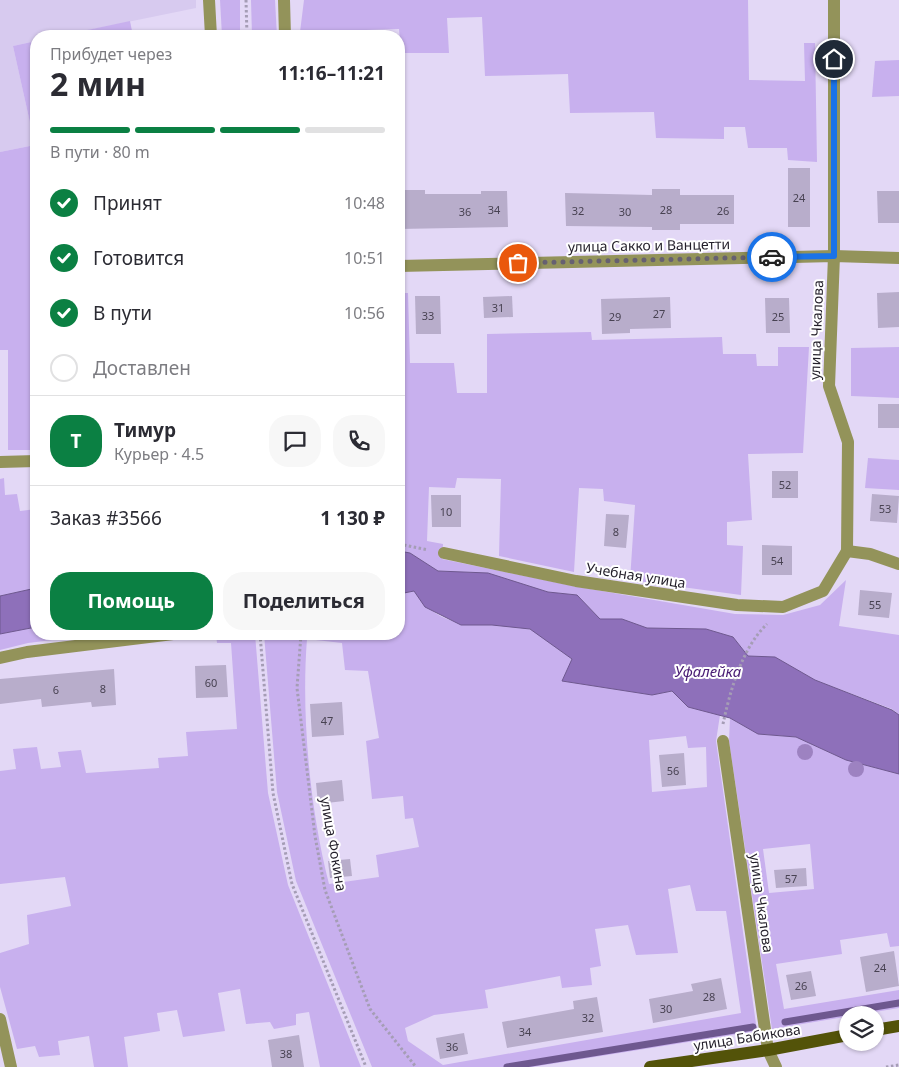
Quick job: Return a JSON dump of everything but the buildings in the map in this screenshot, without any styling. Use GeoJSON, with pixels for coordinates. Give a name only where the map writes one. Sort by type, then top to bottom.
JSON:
{"type":"FeatureCollection","features":[{"type":"Feature","properties":{"kind":"main road"},"geometry":{"type":"LineString","coordinates":[[884,1028],[899,1026]]}},
{"type":"Feature","properties":{"kind":"main road","name":"улица Бабикова"},"geometry":{"type":"LineString","coordinates":[[650,1067],[839,1038]]}},
{"type":"Feature","properties":{"kind":"street"},"geometry":{"type":"LineString","coordinates":[[209,0],[211,30]]}},
{"type":"Feature","properties":{"kind":"street"},"geometry":{"type":"LineString","coordinates":[[284,0],[285,30]]}},
{"type":"Feature","properties":{"kind":"street","name":"улица Чкалова"},"geometry":{"type":"LineString","coordinates":[[834,0],[834,256],[829,386],[848,442],[847,552]]}},
{"type":"Feature","properties":{"kind":"street","name":"улица Сакко и Ванцетти"},"geometry":{"type":"LineString","coordinates":[[405,266],[834,256],[899,258]]}},
{"type":"Feature","properties":{"kind":"street"},"geometry":{"type":"LineString","coordinates":[[0,462],[30,461]]}},
{"type":"Feature","properties":{"kind":"street"},"geometry":{"type":"LineString","coordinates":[[847,552],[870,554],[899,564]]}},
{"type":"Feature","properties":{"kind":"street","name":"Учебная улица"},"geometry":{"type":"LineString","coordinates":[[444,553],[576,581],[737,605],[783,607],[823,591],[847,552]]}},
{"type":"Feature","properties":{"kind":"street"},"geometry":{"type":"LineString","coordinates":[[0,658],[27,652],[124,640]]}},
{"type":"Feature","properties":{"kind":"street","name":"улица Чкалова"},"geometry":{"type":"LineString","coordinates":[[723,741],[768,1050],[776,1067]]}},
{"type":"Feature","properties":{"kind":"street"},"geometry":{"type":"LineString","coordinates":[[0,1019],[11,1067]]}},
{"type":"Feature","properties":{"kind":"path"},"geometry":{"type":"LineString","coordinates":[[246,0],[246,30]]}},
{"type":"Feature","properties":{"kind":"path"},"geometry":{"type":"LineString","coordinates":[[405,545],[444,553]]}},
{"type":"Feature","properties":{"kind":"path"},"geometry":{"type":"LineString","coordinates":[[723,723],[736,677],[756,634],[783,607]]}},
{"type":"Feature","properties":{"kind":"path"},"geometry":{"type":"LineString","coordinates":[[260,640],[273,793],[292,884],[366,1067]]}},
{"type":"Feature","properties":{"kind":"path","name":"улица Фокина"},"geometry":{"type":"LineString","coordinates":[[300,640],[296,688],[315,836],[325,890],[370,1009],[416,1067]]}},
{"type":"Feature","properties":{"kind":"path"},"geometry":{"type":"LineString","coordinates":[[886,1067],[899,1065]]}},
{"type":"Feature","properties":{"kind":"shaded area"},"geometry":{"type":"Polygon","coordinates":[[[0,0],[196,0],[196,8],[88,30],[30,30],[30,42],[13,46],[30,122],[30,146],[0,152],[0,0]]]}},
{"type":"Feature","properties":{"kind":"shaded area"},"geometry":{"type":"Polygon","coordinates":[[[220,0],[240,0],[240,30],[222,30],[220,0]]]}},
{"type":"Feature","properties":{"kind":"shaded area"},"geometry":{"type":"Polygon","coordinates":[[[251,0],[275,0],[277,30],[252,30],[251,0]]]}},
{"type":"Feature","properties":{"kind":"shaded area"},"geometry":{"type":"Polygon","coordinates":[[[304,0],[748,0],[749,80],[805,81],[804,43],[815,43],[817,162],[788,160],[787,148],[748,148],[745,127],[724,127],[724,139],[656,138],[654,112],[570,113],[568,74],[485,76],[482,17],[447,18],[449,53],[405,53],[405,30],[399,29],[300,30],[304,0]]]}},
{"type":"Feature","properties":{"kind":"shaded area"},"geometry":{"type":"Polygon","coordinates":[[[130,21],[132,30],[87,30],[130,21]]]}},
{"type":"Feature","properties":{"kind":"shaded area"},"geometry":{"type":"Polygon","coordinates":[[[30,42],[30,122],[13,46],[30,42]]]}},
{"type":"Feature","properties":{"kind":"shaded area"},"geometry":{"type":"Polygon","coordinates":[[[899,60],[899,96],[872,97],[875,61],[899,60]]]}},
{"type":"Feature","properties":{"kind":"shaded area"},"geometry":{"type":"Polygon","coordinates":[[[30,146],[30,450],[8,450],[8,350],[0,350],[0,152],[30,146]]]}},
{"type":"Feature","properties":{"kind":"shaded area"},"geometry":{"type":"Polygon","coordinates":[[[405,293],[408,293],[410,363],[454,363],[457,393],[487,393],[487,334],[591,332],[592,340],[722,337],[723,354],[756,354],[757,366],[778,366],[778,347],[809,347],[803,453],[748,454],[752,520],[727,522],[727,545],[743,546],[741,595],[630,580],[635,505],[604,501],[603,489],[579,488],[574,572],[499,556],[501,479],[457,478],[455,488],[429,487],[427,541],[443,544],[442,559],[573,586],[735,614],[783,615],[820,605],[846,580],[839,626],[899,635],[899,715],[892,709],[815,680],[775,657],[748,656],[733,637],[706,629],[647,628],[622,619],[600,619],[577,595],[548,592],[488,573],[438,571],[410,553],[405,552],[405,293]]]}},
{"type":"Feature","properties":{"kind":"shaded area"},"geometry":{"type":"Polygon","coordinates":[[[899,347],[899,398],[851,396],[851,348],[899,347]]]}},
{"type":"Feature","properties":{"kind":"shaded area"},"geometry":{"type":"Polygon","coordinates":[[[868,458],[899,460],[899,490],[865,488],[868,458]]]}},
{"type":"Feature","properties":{"kind":"shaded area"},"geometry":{"type":"Polygon","coordinates":[[[4,478],[5,495],[17,494],[20,511],[30,510],[30,589],[0,596],[0,479],[4,478]]]}},
{"type":"Feature","properties":{"kind":"shaded area"},"geometry":{"type":"Polygon","coordinates":[[[414,591],[426,606],[452,621],[466,624],[511,626],[528,629],[539,634],[572,659],[563,681],[652,695],[672,691],[688,707],[720,715],[716,741],[757,1031],[532,1067],[372,1067],[296,881],[277,792],[264,640],[307,640],[305,668],[306,730],[312,794],[329,884],[379,877],[376,855],[419,847],[413,818],[405,819],[403,796],[372,799],[366,741],[379,738],[368,671],[345,670],[342,643],[316,640],[405,640],[405,593],[414,591]],[[686,736],[649,740],[652,792],[707,787],[706,747],[688,748],[686,736]],[[690,885],[668,889],[678,953],[636,955],[628,925],[595,929],[601,966],[590,968],[592,985],[562,988],[560,976],[485,990],[488,1008],[434,1015],[405,1028],[408,1041],[443,1065],[741,1013],[726,911],[696,911],[690,885]]]}},
{"type":"Feature","properties":{"kind":"shaded area"},"geometry":{"type":"Polygon","coordinates":[[[30,628],[30,640],[53,640],[28,643],[0,650],[0,634],[30,628]]]}},
{"type":"Feature","properties":{"kind":"shaded area"},"geometry":{"type":"Polygon","coordinates":[[[217,640],[255,640],[268,793],[288,885],[361,1067],[320,1067],[309,1012],[296,1014],[296,1025],[274,1029],[270,1022],[246,1024],[240,989],[218,993],[225,1031],[183,1037],[177,1010],[157,1013],[160,1031],[124,1037],[128,1067],[94,1067],[89,1036],[58,1041],[60,1055],[39,1057],[35,1046],[17,1049],[0,987],[0,953],[29,944],[27,915],[71,906],[65,877],[0,884],[0,771],[16,769],[13,749],[37,747],[41,769],[61,767],[58,752],[81,750],[86,773],[159,768],[158,758],[188,756],[186,732],[237,729],[231,643],[217,643],[217,640]]]}},
{"type":"Feature","properties":{"kind":"shaded area"},"geometry":{"type":"Polygon","coordinates":[[[730,718],[758,734],[796,737],[846,760],[899,774],[899,946],[890,947],[887,933],[840,940],[842,954],[776,964],[784,1009],[899,990],[899,1008],[884,1010],[884,1006],[839,1006],[839,1018],[772,1029],[729,741],[730,718]],[[810,844],[763,849],[769,893],[814,889],[810,844]]]}},
{"type":"Feature","properties":{"kind":"water","name":"Уфалейка"},"geometry":{"type":"Polygon","coordinates":[[[405,552],[410,553],[438,571],[488,573],[548,592],[577,595],[600,619],[622,619],[647,628],[706,629],[733,637],[748,656],[775,657],[815,680],[892,710],[899,715],[899,774],[846,760],[796,737],[758,734],[730,718],[688,707],[672,691],[652,695],[562,681],[572,659],[530,629],[492,625],[461,625],[425,607],[414,591],[405,593],[405,552]]]}},
{"type":"Feature","properties":{"kind":"water"},"geometry":{"type":"Polygon","coordinates":[[[30,589],[30,628],[0,634],[0,596],[30,589]]]}},
{"type":"Feature","properties":{"kind":"waterway"},"geometry":{"type":"LineString","coordinates":[[785,1022],[899,1003]]}},
{"type":"Feature","properties":{"kind":"waterway"},"geometry":{"type":"LineString","coordinates":[[507,1067],[753,1027]]}},
{"type":"Feature","properties":{"kind":"way so far"},"geometry":{"type":"LineString","coordinates":[[518,263],[772,257]]}},
{"type":"Feature","properties":{"kind":"route"},"geometry":{"type":"LineString","coordinates":[[772,257],[834,256],[834,59]]}}]}
